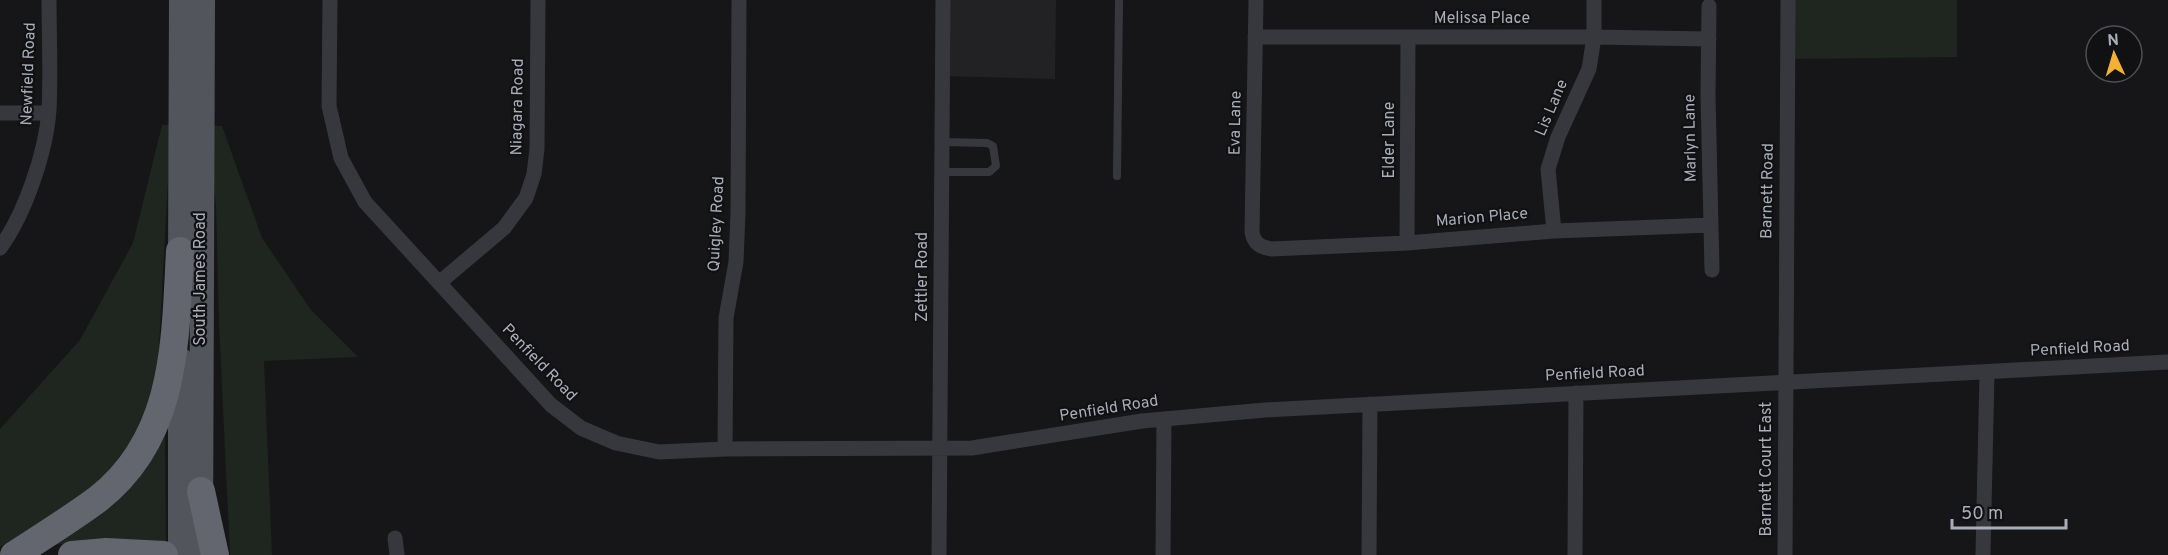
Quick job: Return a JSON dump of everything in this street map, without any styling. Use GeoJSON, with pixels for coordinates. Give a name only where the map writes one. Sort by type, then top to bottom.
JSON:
{"type":"FeatureCollection","features":[{"type":"Feature","properties":{"kind":"highway"},"geometry":{"type":"LineString","coordinates":[[14,555],[100,498],[126,471],[145,445],[158,420],[168,384],[176,337],[180,251]]}},
{"type":"Feature","properties":{"kind":"highway"},"geometry":{"type":"LineString","coordinates":[[201,491],[215,555]]}},
{"type":"Feature","properties":{"kind":"highway"},"geometry":{"type":"LineString","coordinates":[[72,555],[106,552],[164,555]]}},
{"type":"Feature","properties":{"kind":"main road","name":"South James Road"},"geometry":{"type":"LineString","coordinates":[[181,0],[180,542],[190,555],[201,544],[203,0]]}},
{"type":"Feature","properties":{"kind":"street","name":"Newfield Road"},"geometry":{"type":"LineString","coordinates":[[0,248],[8,237],[28,196],[48,113],[49,0]]}},
{"type":"Feature","properties":{"kind":"street","name":"Penfield Road"},"geometry":{"type":"LineString","coordinates":[[330,0],[329,106],[341,158],[365,202],[551,405],[581,428],[616,443],[659,452],[725,449],[972,448],[1164,419],[1370,404],[2168,362]]}},
{"type":"Feature","properties":{"kind":"street","name":"Niagara Road"},"geometry":{"type":"LineString","coordinates":[[439,283],[504,228],[526,198],[534,174],[537,149],[537,0]]}},
{"type":"Feature","properties":{"kind":"street","name":"Quigley Road"},"geometry":{"type":"LineString","coordinates":[[725,449],[726,318],[736,261],[738,213],[739,0]]}},
{"type":"Feature","properties":{"kind":"street","name":"Zettler Road"},"geometry":{"type":"LineString","coordinates":[[939,555],[943,0]]}},
{"type":"Feature","properties":{"kind":"street","name":"Eva Lane"},"geometry":{"type":"LineString","coordinates":[[1256,0],[1252,232],[1257,245]]}},
{"type":"Feature","properties":{"kind":"street","name":"Lis Lane"},"geometry":{"type":"LineString","coordinates":[[1554,231],[1548,169],[1558,137],[1589,69],[1594,37],[1594,0]]}},
{"type":"Feature","properties":{"kind":"street","name":"Barnett Road"},"geometry":{"type":"LineString","coordinates":[[1785,383],[1788,0]]}},
{"type":"Feature","properties":{"kind":"street","name":"Marlyn Lane"},"geometry":{"type":"LineString","coordinates":[[1709,6],[1708,95],[1712,270]]}},
{"type":"Feature","properties":{"kind":"street","name":"Melissa Place"},"geometry":{"type":"LineString","coordinates":[[1255,37],[1709,39]]}},
{"type":"Feature","properties":{"kind":"street","name":"Elder Lane"},"geometry":{"type":"LineString","coordinates":[[1407,243],[1408,37]]}},
{"type":"Feature","properties":{"kind":"street"},"geometry":{"type":"LineString","coordinates":[[0,112],[48,113]]}},
{"type":"Feature","properties":{"kind":"street","name":"Marion Place"},"geometry":{"type":"LineString","coordinates":[[1257,245],[1271,249],[1407,243],[1554,231],[1711,225]]}},
{"type":"Feature","properties":{"kind":"street"},"geometry":{"type":"LineString","coordinates":[[1983,555],[1988,372]]}},
{"type":"Feature","properties":{"kind":"street","name":"Barnett Court East"},"geometry":{"type":"LineString","coordinates":[[1785,383],[1785,555]]}},
{"type":"Feature","properties":{"kind":"street"},"geometry":{"type":"LineString","coordinates":[[1575,393],[1575,555]]}},
{"type":"Feature","properties":{"kind":"street"},"geometry":{"type":"LineString","coordinates":[[1369,555],[1370,404]]}},
{"type":"Feature","properties":{"kind":"street"},"geometry":{"type":"LineString","coordinates":[[1163,555],[1164,419]]}},
{"type":"Feature","properties":{"kind":"street"},"geometry":{"type":"LineString","coordinates":[[395,538],[397,555]]}},
{"type":"Feature","properties":{"kind":"lane"},"geometry":{"type":"LineString","coordinates":[[1116,176],[1119,0]]}},
{"type":"Feature","properties":{"kind":"lane"},"geometry":{"type":"LineString","coordinates":[[942,142],[987,143],[993,146],[996,166],[989,172],[942,172]]}},
{"type":"Feature","properties":{"kind":"shaded area"},"geometry":{"type":"Polygon","coordinates":[[[942,0],[1056,0],[1055,79],[942,76],[942,0]]]}},
{"type":"Feature","properties":{"kind":"shaded area"},"geometry":{"type":"Polygon","coordinates":[[[1794,0],[1957,0],[1957,57],[1794,59],[1794,0]]]}},
{"type":"Feature","properties":{"kind":"shaded area"},"geometry":{"type":"Polygon","coordinates":[[[162,125],[171,125],[158,365],[153,397],[119,466],[73,503],[0,547],[0,429],[80,340],[133,243],[162,125]]]}},
{"type":"Feature","properties":{"kind":"shaded area"},"geometry":{"type":"Polygon","coordinates":[[[212,126],[222,126],[262,238],[311,310],[358,357],[264,361],[272,555],[230,555],[216,205],[212,174],[212,126]]]}},
{"type":"Feature","properties":{"kind":"shaded area"},"geometry":{"type":"Polygon","coordinates":[[[165,433],[166,543],[85,542],[51,545],[165,433]]]}}]}
